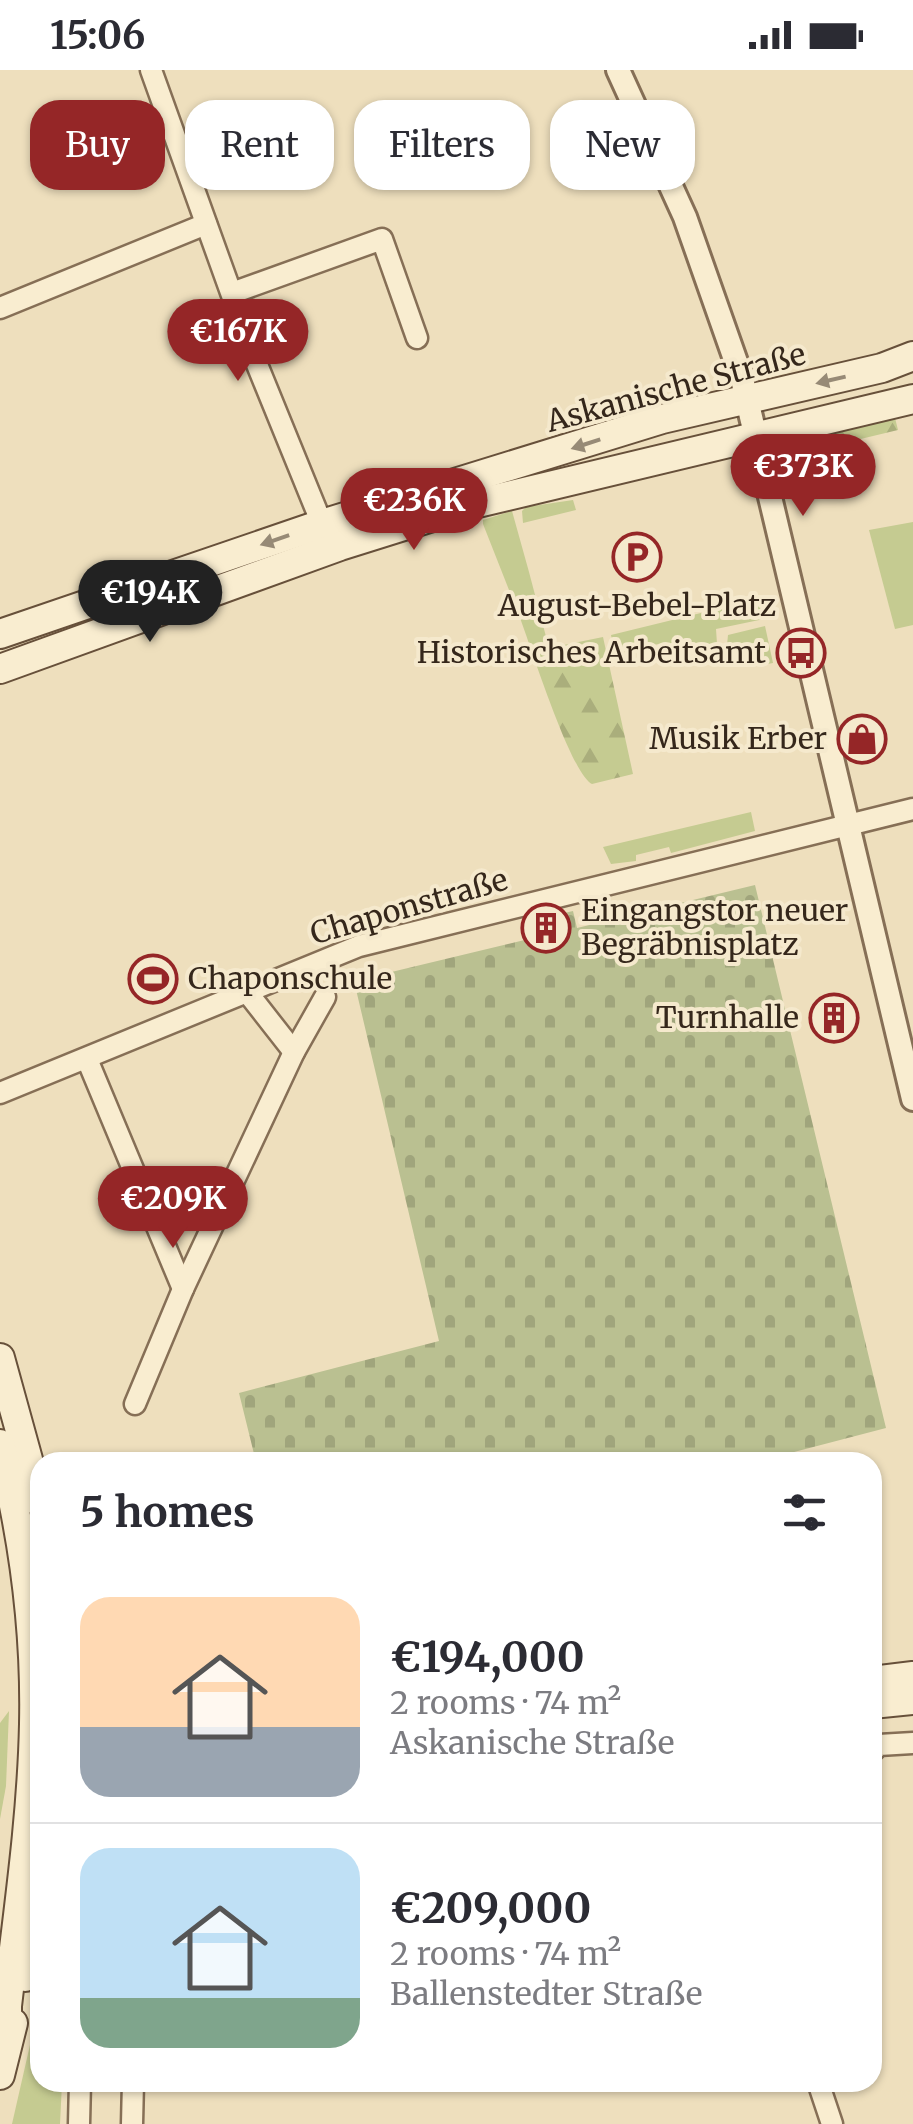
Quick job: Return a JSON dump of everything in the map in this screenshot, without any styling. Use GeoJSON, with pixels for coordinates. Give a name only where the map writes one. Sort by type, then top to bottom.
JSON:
{"type":"FeatureCollection","features":[{"type":"Feature","properties":{"kind":"main road","name":"Askanische Straße"},"geometry":{"type":"LineString","coordinates":[[0,634],[322,524],[662,419],[882,368],[913,356]]}},
{"type":"Feature","properties":{"kind":"main road","name":"Askanische Straße"},"geometry":{"type":"LineString","coordinates":[[0,669],[340,546],[474,504],[913,398]]}},
{"type":"Feature","properties":{"kind":"main road"},"geometry":{"type":"LineString","coordinates":[[0,1358],[30,1467]]}},
{"type":"Feature","properties":{"kind":"main road"},"geometry":{"type":"LineString","coordinates":[[0,1444],[20,1544],[30,1643]]}},
{"type":"Feature","properties":{"kind":"main road"},"geometry":{"type":"LineString","coordinates":[[882,1680],[913,1676]]}},
{"type":"Feature","properties":{"kind":"main road"},"geometry":{"type":"LineString","coordinates":[[882,1703],[913,1700]]}},
{"type":"Feature","properties":{"kind":"main road"},"geometry":{"type":"LineString","coordinates":[[7,2038],[7,2006],[26,1867],[30,1805]]}},
{"type":"Feature","properties":{"kind":"main road"},"geometry":{"type":"LineString","coordinates":[[0,2075],[30,1957]]}},
{"type":"Feature","properties":{"kind":"street"},"geometry":{"type":"LineString","coordinates":[[151,70],[256,362],[322,524]]}},
{"type":"Feature","properties":{"kind":"street"},"geometry":{"type":"LineString","coordinates":[[618,70],[686,217],[747,400],[913,1099]]}},
{"type":"Feature","properties":{"kind":"street"},"geometry":{"type":"LineString","coordinates":[[0,308],[206,224]]}},
{"type":"Feature","properties":{"kind":"street"},"geometry":{"type":"LineString","coordinates":[[232,294],[382,239],[417,338]]}},
{"type":"Feature","properties":{"kind":"street","name":"Chaponstraße"},"geometry":{"type":"LineString","coordinates":[[0,1093],[364,945],[913,808]]}},
{"type":"Feature","properties":{"kind":"street"},"geometry":{"type":"LineString","coordinates":[[247,992],[294,1052]]}},
{"type":"Feature","properties":{"kind":"street"},"geometry":{"type":"LineString","coordinates":[[134,1404],[182,1290],[294,1052],[325,997]]}},
{"type":"Feature","properties":{"kind":"street"},"geometry":{"type":"LineString","coordinates":[[87,1058],[182,1290]]}},
{"type":"Feature","properties":{"kind":"street"},"geometry":{"type":"LineString","coordinates":[[882,1746],[913,1743]]}},
{"type":"Feature","properties":{"kind":"street"},"geometry":{"type":"LineString","coordinates":[[79,2124],[80,2092]]}},
{"type":"Feature","properties":{"kind":"street"},"geometry":{"type":"LineString","coordinates":[[132,2124],[133,2092]]}},
{"type":"Feature","properties":{"kind":"street"},"geometry":{"type":"LineString","coordinates":[[821,2092],[832,2124]]}},
{"type":"Feature","properties":{"kind":"green space"},"geometry":{"type":"Polygon","coordinates":[[[895,418],[898,430],[819,449],[817,440],[822,436],[895,418]]]}},
{"type":"Feature","properties":{"kind":"green space"},"geometry":{"type":"Polygon","coordinates":[[[573,500],[576,510],[523,523],[522,511],[526,507],[573,500]]]}},
{"type":"Feature","properties":{"kind":"green space"},"geometry":{"type":"Polygon","coordinates":[[[512,511],[529,572],[520,572],[519,600],[524,609],[520,618],[483,524],[483,520],[512,511]]]}},
{"type":"Feature","properties":{"kind":"green space"},"geometry":{"type":"Polygon","coordinates":[[[913,522],[913,625],[895,629],[869,530],[913,522]]]}},
{"type":"Feature","properties":{"kind":"green space"},"geometry":{"type":"Polygon","coordinates":[[[520,571],[529,572],[549,648],[603,637],[633,774],[592,784],[573,758],[520,618],[520,571]]]}},
{"type":"Feature","properties":{"kind":"green space"},"geometry":{"type":"Polygon","coordinates":[[[758,599],[764,619],[716,629],[717,644],[662,643],[615,655],[611,635],[758,599]]]}},
{"type":"Feature","properties":{"kind":"green space"},"geometry":{"type":"Polygon","coordinates":[[[765,626],[773,663],[752,667],[727,645],[728,635],[765,626]]]}},
{"type":"Feature","properties":{"kind":"green space"},"geometry":{"type":"Polygon","coordinates":[[[751,812],[755,831],[671,853],[669,847],[636,855],[636,861],[611,864],[603,847],[751,812]]]}},
{"type":"Feature","properties":{"kind":"green space"},"geometry":{"type":"Polygon","coordinates":[[[755,885],[886,1428],[794,1452],[254,1452],[239,1393],[439,1341],[354,981],[537,937],[534,920],[573,911],[577,928],[755,885]]]}},
{"type":"Feature","properties":{"kind":"green space"},"geometry":{"type":"Polygon","coordinates":[[[9,1711],[6,1786],[0,1819],[0,1723],[9,1711]]]}},
{"type":"Feature","properties":{"kind":"green space"},"geometry":{"type":"Polygon","coordinates":[[[30,2045],[30,2092],[62,2092],[60,2124],[12,2124],[30,2045]]]}},
{"type":"Feature","properties":{"kind":"place","name":"August-Bebel-Platz"},"geometry":{"type":"Point","coordinates":[637,557]}},
{"type":"Feature","properties":{"kind":"place","name":"Historisches Arbeitsamt"},"geometry":{"type":"Point","coordinates":[801,653]}},
{"type":"Feature","properties":{"kind":"place","name":"Musik Erber"},"geometry":{"type":"Point","coordinates":[862,739]}},
{"type":"Feature","properties":{"kind":"place","name":"Eingangstor neuer Begräbnisplatz"},"geometry":{"type":"Point","coordinates":[546,928]}},
{"type":"Feature","properties":{"kind":"place","name":"Chaponschule"},"geometry":{"type":"Point","coordinates":[153,979]}},
{"type":"Feature","properties":{"kind":"place","name":"Turnhalle"},"geometry":{"type":"Point","coordinates":[834,1018]}}]}
